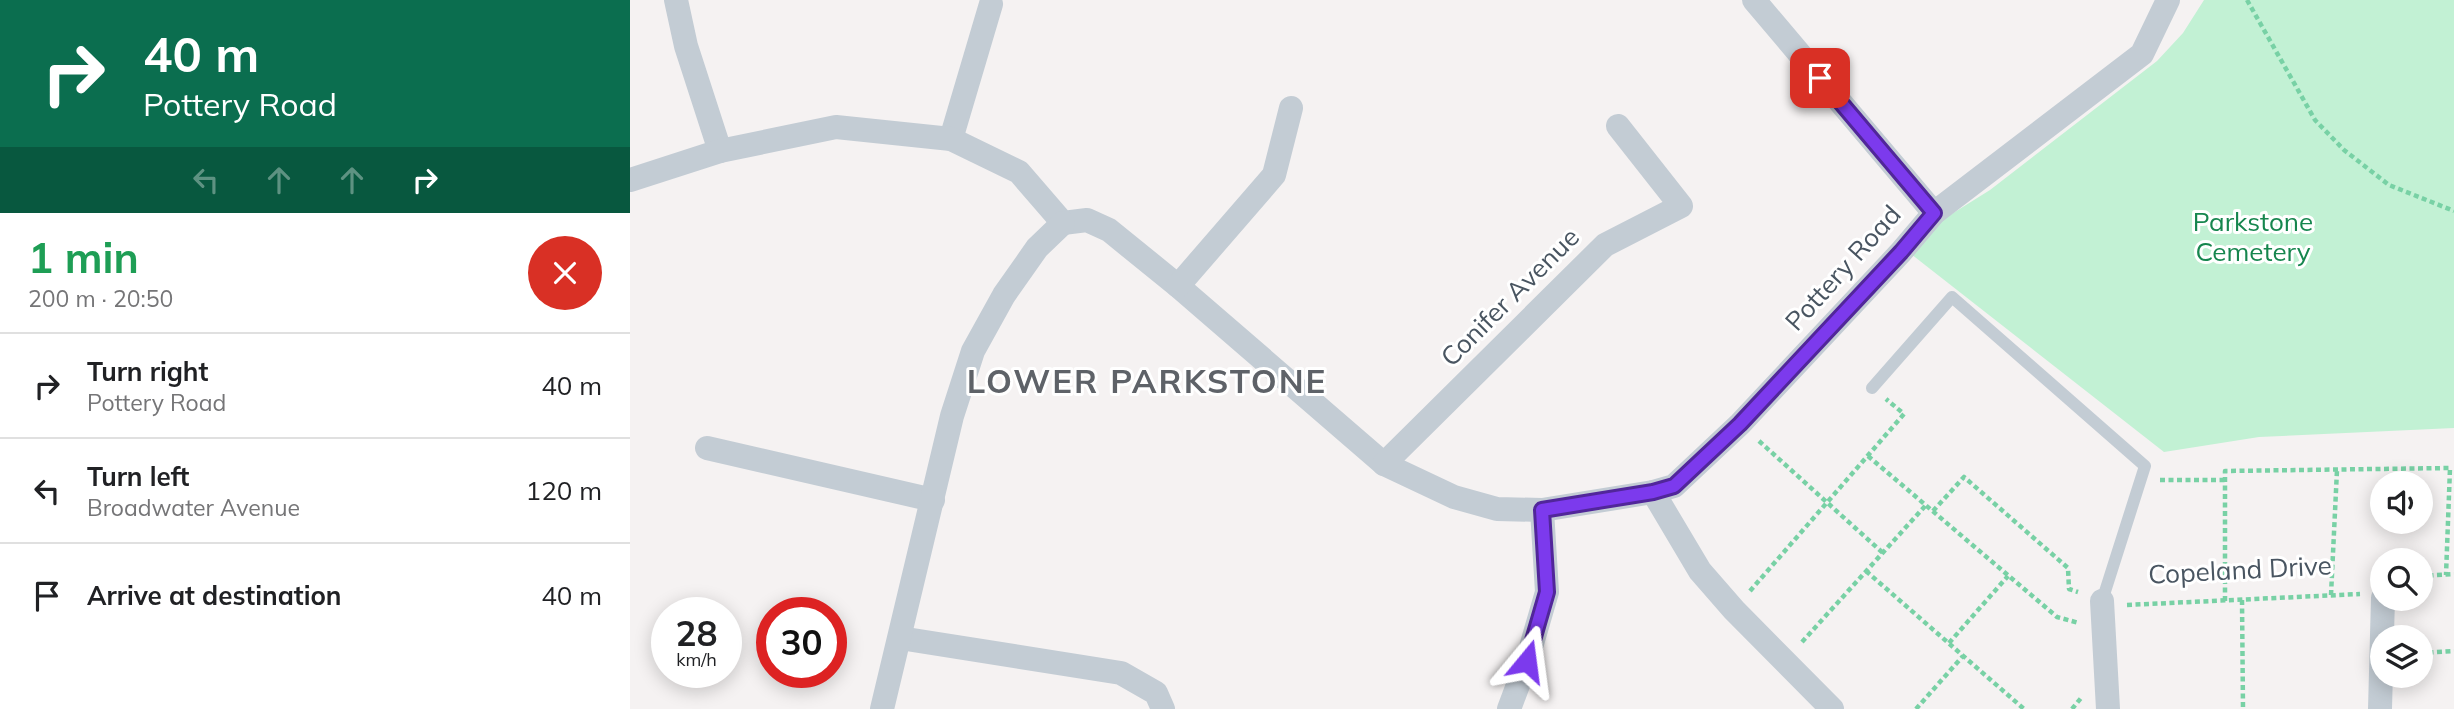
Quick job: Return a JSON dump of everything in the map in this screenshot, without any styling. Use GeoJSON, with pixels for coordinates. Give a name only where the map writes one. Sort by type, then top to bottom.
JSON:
{"type":"FeatureCollection","features":[{"type":"Feature","properties":{"kind":"street"},"geometry":{"type":"LineString","coordinates":[[676,0],[686,46],[720,151]]}},
{"type":"Feature","properties":{"kind":"street"},"geometry":{"type":"LineString","coordinates":[[1754,0],[1934,213]]}},
{"type":"Feature","properties":{"kind":"street","name":"Pottery Road"},"geometry":{"type":"LineString","coordinates":[[1542,510],[1653,492],[1674,486],[1740,424],[1901,252],[1934,213],[2142,54],[2168,0]]}},
{"type":"Feature","properties":{"kind":"street"},"geometry":{"type":"LineString","coordinates":[[951,139],[991,4]]}},
{"type":"Feature","properties":{"kind":"street"},"geometry":{"type":"LineString","coordinates":[[1178,286],[1275,175],[1291,108]]}},
{"type":"Feature","properties":{"kind":"street"},"geometry":{"type":"LineString","coordinates":[[630,180],[720,151],[836,127],[951,139],[1019,172],[1063,223]]}},
{"type":"Feature","properties":{"kind":"street","name":"Conifer Avenue"},"geometry":{"type":"LineString","coordinates":[[1384,464],[1605,245],[1681,206],[1618,127]]}},
{"type":"Feature","properties":{"kind":"street"},"geometry":{"type":"LineString","coordinates":[[882,709],[953,416],[973,351],[1004,295],[1037,248],[1063,223],[1087,220],[1109,230],[1178,286],[1384,464],[1454,497],[1497,509],[1542,510],[1547,592],[1527,661],[1509,709]]}},
{"type":"Feature","properties":{"kind":"street"},"geometry":{"type":"LineString","coordinates":[[707,448],[933,500]]}},
{"type":"Feature","properties":{"kind":"street"},"geometry":{"type":"LineString","coordinates":[[1653,492],[1700,571],[1734,610],[1832,709]]}},
{"type":"Feature","properties":{"kind":"street"},"geometry":{"type":"LineString","coordinates":[[2376,611],[2379,709]]}},
{"type":"Feature","properties":{"kind":"street"},"geometry":{"type":"LineString","coordinates":[[2102,613],[2108,709]]}},
{"type":"Feature","properties":{"kind":"street"},"geometry":{"type":"LineString","coordinates":[[900,638],[1121,673],[1156,693],[1163,709]]}},
{"type":"Feature","properties":{"kind":"lane"},"geometry":{"type":"LineString","coordinates":[[1872,387],[1952,297],[2145,466],[2102,613]]}},
{"type":"Feature","properties":{"kind":"path"},"geometry":{"type":"LineString","coordinates":[[2247,0],[2315,120],[2344,150],[2389,185],[2454,211]]}},
{"type":"Feature","properties":{"kind":"path"},"geometry":{"type":"LineString","coordinates":[[1734,610],[1904,414],[1872,387]]}},
{"type":"Feature","properties":{"kind":"path"},"geometry":{"type":"LineString","coordinates":[[1740,424],[1883,553]]}},
{"type":"Feature","properties":{"kind":"path","name":"Copeland Drive"},"geometry":{"type":"LineString","coordinates":[[1868,456],[2057,617],[2225,601],[2331,595],[2370,596]]}},
{"type":"Feature","properties":{"kind":"path"},"geometry":{"type":"LineString","coordinates":[[2225,601],[2225,471],[2450,468],[2446,575]]}},
{"type":"Feature","properties":{"kind":"path"},"geometry":{"type":"LineString","coordinates":[[2331,595],[2337,470]]}},
{"type":"Feature","properties":{"kind":"path","name":"Copeland Drive"},"geometry":{"type":"LineString","coordinates":[[1932,511],[1964,477],[2068,568],[2069,589],[2102,613]]}},
{"type":"Feature","properties":{"kind":"path"},"geometry":{"type":"LineString","coordinates":[[2141,480],[2225,480]]}},
{"type":"Feature","properties":{"kind":"path"},"geometry":{"type":"LineString","coordinates":[[1785,661],[1926,505]]}},
{"type":"Feature","properties":{"kind":"path"},"geometry":{"type":"LineString","coordinates":[[1866,571],[2024,709]]}},
{"type":"Feature","properties":{"kind":"path"},"geometry":{"type":"LineString","coordinates":[[2433,576],[2454,574]]}},
{"type":"Feature","properties":{"kind":"path"},"geometry":{"type":"LineString","coordinates":[[1949,643],[2008,576]]}},
{"type":"Feature","properties":{"kind":"path"},"geometry":{"type":"LineString","coordinates":[[2242,600],[2243,709]]}},
{"type":"Feature","properties":{"kind":"path"},"geometry":{"type":"LineString","coordinates":[[2433,652],[2454,651]]}},
{"type":"Feature","properties":{"kind":"path"},"geometry":{"type":"LineString","coordinates":[[1916,709],[1963,656]]}},
{"type":"Feature","properties":{"kind":"green space","name":"Parkstone Cemetery"},"geometry":{"type":"Polygon","coordinates":[[[2204,0],[2454,0],[2454,428],[2259,437],[2164,452],[1911,254],[1942,220],[1990,190],[2157,61],[2183,33],[2204,0]]]}},
{"type":"Feature","properties":{"kind":"district","name":"LOWER PARKSTONE"},"geometry":{"type":"Point","coordinates":[1147,381]}},
{"type":"Feature","properties":{"kind":"route"},"geometry":{"type":"LineString","coordinates":[[1527,661],[1547,592],[1542,510],[1653,492],[1674,486],[1740,424],[1901,252],[1934,213],[1820,78]]}}]}
